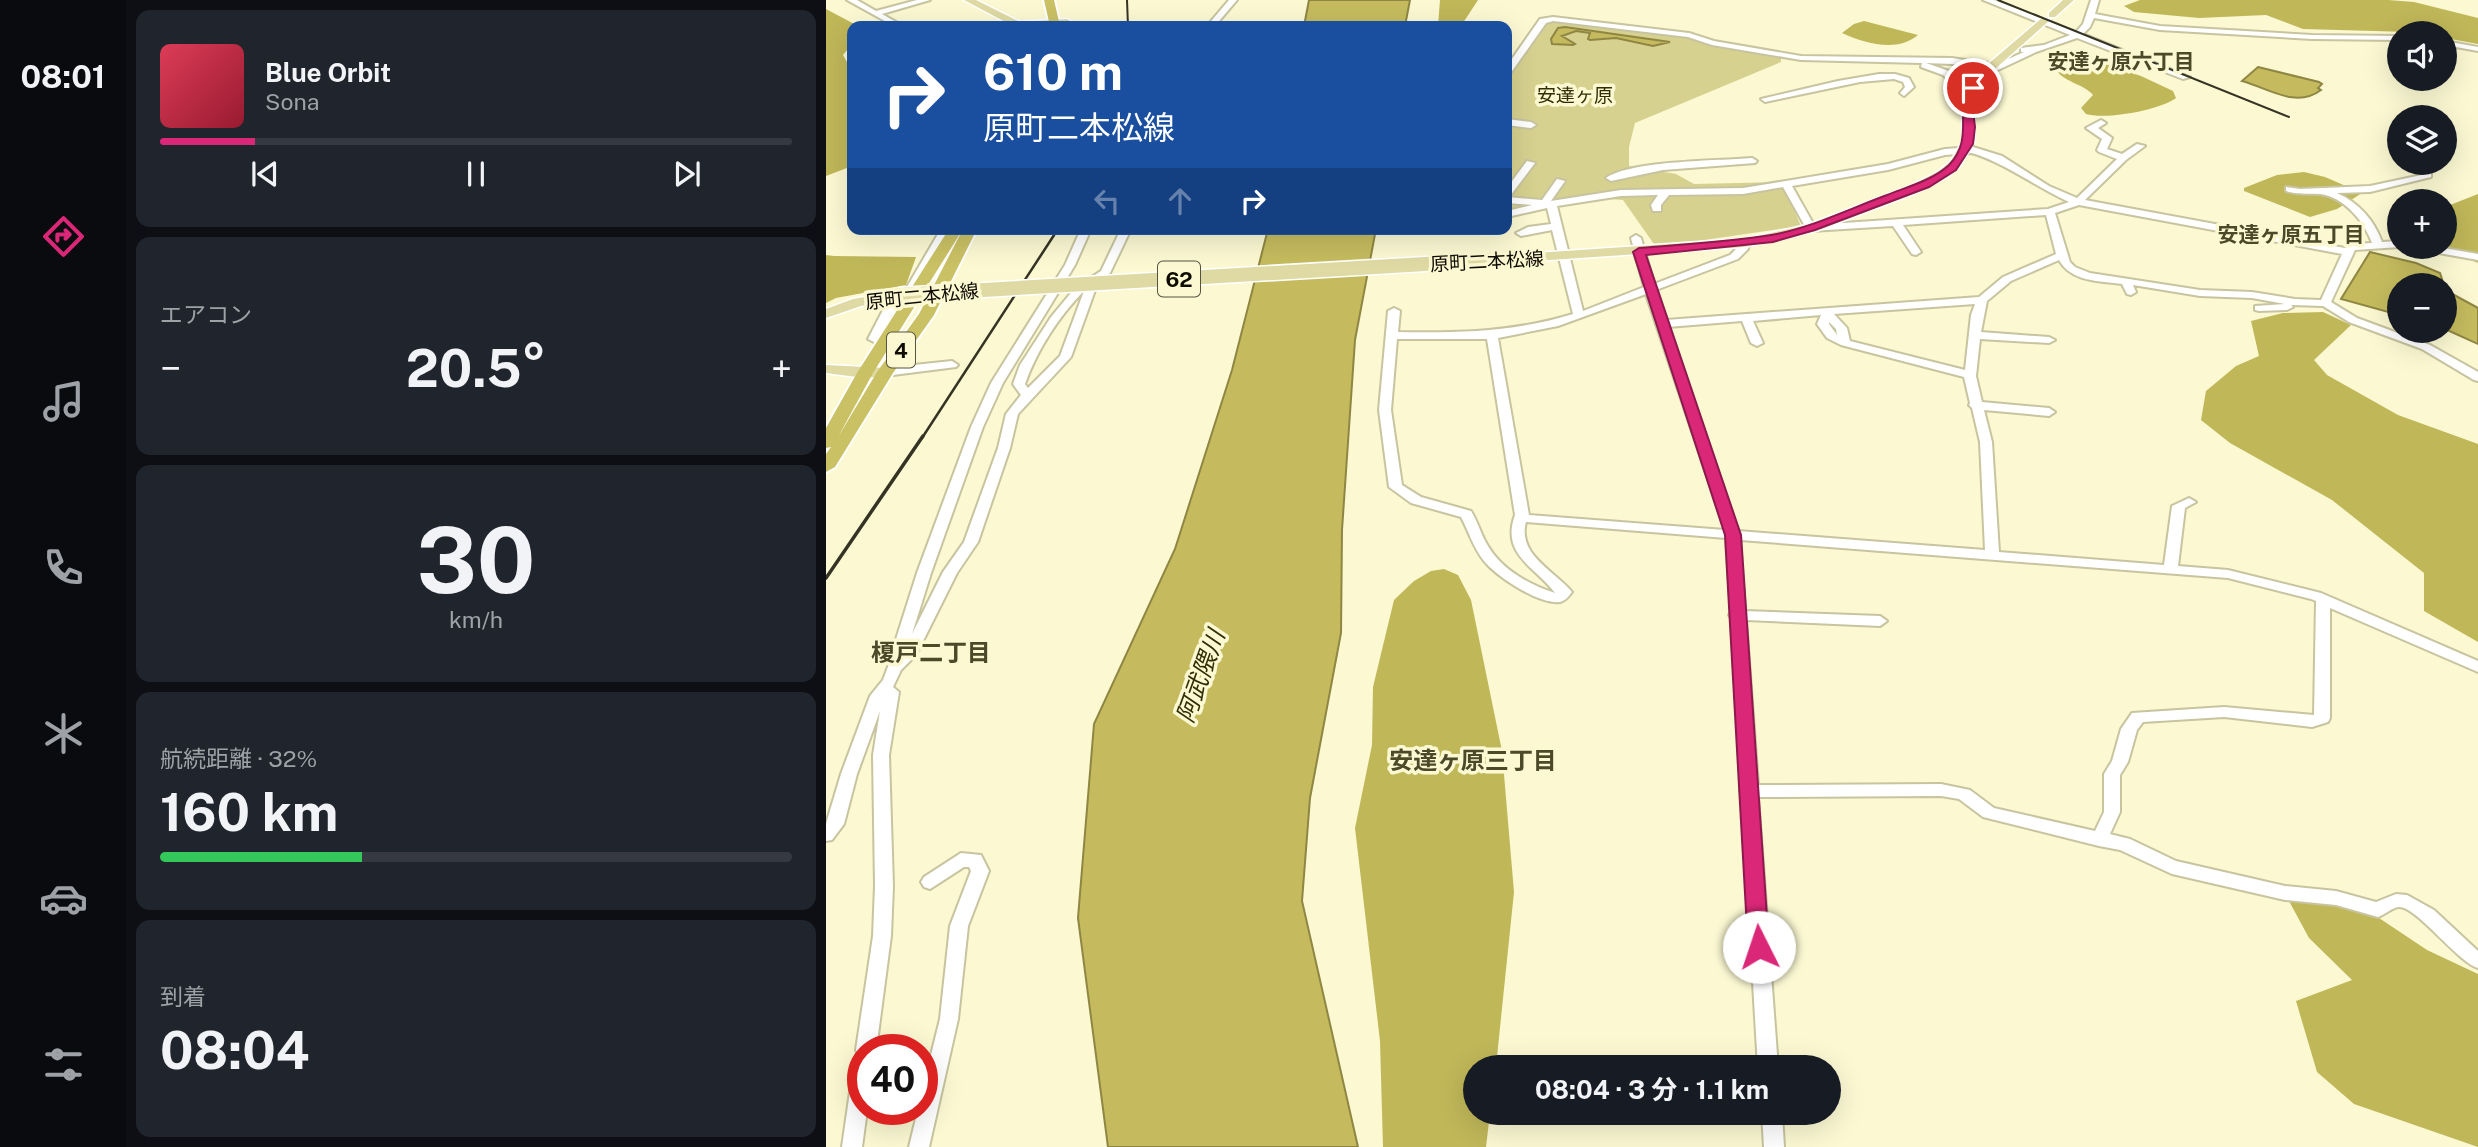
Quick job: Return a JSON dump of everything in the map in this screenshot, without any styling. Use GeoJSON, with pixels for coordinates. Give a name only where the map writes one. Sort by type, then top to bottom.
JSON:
{"type":"FeatureCollection","features":[{"type":"Feature","properties":{"kind":"highway"},"geometry":{"type":"LineString","coordinates":[[1049,0],[1059,21]]}},
{"type":"Feature","properties":{"kind":"highway"},"geometry":{"type":"LineString","coordinates":[[1061,21],[1062,0]]}},
{"type":"Feature","properties":{"kind":"highway","name":"4"},"geometry":{"type":"LineString","coordinates":[[826,443],[865,373],[952,235]]}},
{"type":"Feature","properties":{"kind":"highway","name":"4"},"geometry":{"type":"LineString","coordinates":[[826,467],[885,372],[926,315],[967,235]]}},
{"type":"Feature","properties":{"kind":"main road"},"geometry":{"type":"LineString","coordinates":[[969,0],[1009,21]]}},
{"type":"Feature","properties":{"kind":"main road"},"geometry":{"type":"LineString","coordinates":[[1964,150],[1970,132],[1967,102],[1969,93],[1991,67],[2023,51],[2046,19],[2069,0]]}},
{"type":"Feature","properties":{"kind":"main road","name":"原町二本松線"},"geometry":{"type":"LineString","coordinates":[[826,314],[858,302],[899,295],[1564,257],[1744,243],[1811,228],[1925,184],[1952,167],[1964,150]]}},
{"type":"Feature","properties":{"kind":"main road"},"geometry":{"type":"LineString","coordinates":[[826,369],[885,372]]}},
{"type":"Feature","properties":{"kind":"street"},"geometry":{"type":"LineString","coordinates":[[851,0],[890,21]]}},
{"type":"Feature","properties":{"kind":"street"},"geometry":{"type":"LineString","coordinates":[[876,13],[926,0]]}},
{"type":"Feature","properties":{"kind":"street"},"geometry":{"type":"LineString","coordinates":[[1215,21],[1233,0]]}},
{"type":"Feature","properties":{"kind":"street"},"geometry":{"type":"LineString","coordinates":[[1987,0],[2046,19],[2076,35],[2186,77]]}},
{"type":"Feature","properties":{"kind":"street"},"geometry":{"type":"LineString","coordinates":[[2023,51],[2076,35],[2085,28],[2095,0]]}},
{"type":"Feature","properties":{"kind":"street"},"geometry":{"type":"LineString","coordinates":[[2089,15],[2160,29],[2387,38]]}},
{"type":"Feature","properties":{"kind":"street"},"geometry":{"type":"LineString","coordinates":[[1512,65],[1543,21],[1553,19],[1689,35],[1712,43],[1795,57],[1923,63],[1952,61],[1991,67]]}},
{"type":"Feature","properties":{"kind":"street"},"geometry":{"type":"LineString","coordinates":[[2457,45],[2478,49]]}},
{"type":"Feature","properties":{"kind":"street"},"geometry":{"type":"LineString","coordinates":[[2023,51],[2037,59],[2032,62]]}},
{"type":"Feature","properties":{"kind":"street"},"geometry":{"type":"LineString","coordinates":[[1765,99],[1802,94],[1868,77],[1899,76],[1923,63]]}},
{"type":"Feature","properties":{"kind":"street"},"geometry":{"type":"LineString","coordinates":[[1923,63],[1946,73],[1969,93]]}},
{"type":"Feature","properties":{"kind":"street"},"geometry":{"type":"LineString","coordinates":[[1899,76],[1909,83],[1910,87],[1905,93]]}},
{"type":"Feature","properties":{"kind":"street"},"geometry":{"type":"LineString","coordinates":[[1512,123],[1531,125]]}},
{"type":"Feature","properties":{"kind":"street"},"geometry":{"type":"LineString","coordinates":[[2101,123],[2091,128],[2107,138],[2102,150],[2123,158]]}},
{"type":"Feature","properties":{"kind":"street"},"geometry":{"type":"LineString","coordinates":[[1787,185],[1811,228],[2049,212],[2078,202],[2123,158],[2140,146]]}},
{"type":"Feature","properties":{"kind":"street"},"geometry":{"type":"LineString","coordinates":[[1512,213],[1548,204],[1621,193],[1743,191],[1973,150],[1999,158],[2046,188],[2078,202],[2348,252]]}},
{"type":"Feature","properties":{"kind":"street"},"geometry":{"type":"LineString","coordinates":[[1611,178],[1640,171],[1752,161]]}},
{"type":"Feature","properties":{"kind":"street"},"geometry":{"type":"LineString","coordinates":[[1512,187],[1530,163]]}},
{"type":"Feature","properties":{"kind":"street"},"geometry":{"type":"LineString","coordinates":[[2289,189],[2299,192],[2370,188],[2428,175]]}},
{"type":"Feature","properties":{"kind":"street"},"geometry":{"type":"LineString","coordinates":[[1560,181],[1548,204],[1557,226],[1564,257],[1575,318],[1574,335]]}},
{"type":"Feature","properties":{"kind":"street"},"geometry":{"type":"LineString","coordinates":[[2317,190],[2343,198],[2352,204],[2378,244]]}},
{"type":"Feature","properties":{"kind":"street"},"geometry":{"type":"LineString","coordinates":[[1657,209],[1656,205],[1667,191]]}},
{"type":"Feature","properties":{"kind":"street"},"geometry":{"type":"LineString","coordinates":[[1512,200],[1548,204]]}},
{"type":"Feature","properties":{"kind":"street"},"geometry":{"type":"LineString","coordinates":[[2049,212],[2064,264],[2074,272],[2192,292],[2252,295],[2312,303]]}},
{"type":"Feature","properties":{"kind":"street"},"geometry":{"type":"LineString","coordinates":[[1897,224],[1916,252]]}},
{"type":"Feature","properties":{"kind":"street"},"geometry":{"type":"LineString","coordinates":[[1521,233],[1557,226]]}},
{"type":"Feature","properties":{"kind":"street"},"geometry":{"type":"LineString","coordinates":[[884,344],[874,339],[886,314],[912,288],[943,235]]}},
{"type":"Feature","properties":{"kind":"street"},"geometry":{"type":"LineString","coordinates":[[898,655],[924,573],[977,427],[997,383],[1070,265],[1083,235]]}},
{"type":"Feature","properties":{"kind":"street"},"geometry":{"type":"LineString","coordinates":[[1027,396],[1019,384],[1026,365],[1071,298],[1105,274],[1123,235]]}},
{"type":"Feature","properties":{"kind":"street"},"geometry":{"type":"LineString","coordinates":[[1636,238],[1650,289],[1733,535],[1736,615],[1767,1055]]}},
{"type":"Feature","properties":{"kind":"street"},"geometry":{"type":"LineString","coordinates":[[1393,335],[1492,337],[1542,329],[1734,257],[1744,247],[1744,243]]}},
{"type":"Feature","properties":{"kind":"street"},"geometry":{"type":"LineString","coordinates":[[2325,303],[2352,247],[2387,244]]}},
{"type":"Feature","properties":{"kind":"street"},"geometry":{"type":"LineString","coordinates":[[2457,253],[2478,257]]}},
{"type":"Feature","properties":{"kind":"street"},"geometry":{"type":"LineString","coordinates":[[1662,324],[1982,300],[2007,279],[2062,255]]}},
{"type":"Feature","properties":{"kind":"street"},"geometry":{"type":"LineString","coordinates":[[2126,281],[2131,292]]}},
{"type":"Feature","properties":{"kind":"street"},"geometry":{"type":"LineString","coordinates":[[826,835],[836,824],[849,774],[878,696],[890,681],[894,667],[909,655],[950,572],[971,542],[1004,448],[1009,422],[1019,404],[1058,366],[1070,347],[1093,283]]}},
{"type":"Feature","properties":{"kind":"street"},"geometry":{"type":"LineString","coordinates":[[1982,300],[1974,335],[1970,375],[1975,405],[1986,442],[1992,555]]}},
{"type":"Feature","properties":{"kind":"street"},"geometry":{"type":"LineString","coordinates":[[2259,308],[2325,303],[2353,320],[2426,347],[2478,377]]}},
{"type":"Feature","properties":{"kind":"street"},"geometry":{"type":"LineString","coordinates":[[1394,311],[1385,410],[1396,487],[1416,500],[1466,514],[1484,551],[1497,566],[1540,594],[1558,598],[1565,592],[1534,564],[1519,543],[1515,529],[1520,518],[1492,337]]}},
{"type":"Feature","properties":{"kind":"street"},"geometry":{"type":"LineString","coordinates":[[1826,313],[1841,328],[1844,343],[1970,375]]}},
{"type":"Feature","properties":{"kind":"street"},"geometry":{"type":"LineString","coordinates":[[1746,317],[1757,342]]}},
{"type":"Feature","properties":{"kind":"street"},"geometry":{"type":"LineString","coordinates":[[1974,335],[2049,340]]}},
{"type":"Feature","properties":{"kind":"street"},"geometry":{"type":"LineString","coordinates":[[885,372],[952,365]]}},
{"type":"Feature","properties":{"kind":"street"},"geometry":{"type":"LineString","coordinates":[[1975,405],[2049,412]]}},
{"type":"Feature","properties":{"kind":"street"},"geometry":{"type":"LineString","coordinates":[[2170,568],[2175,552],[2175,523],[2179,506],[2189,502]]}},
{"type":"Feature","properties":{"kind":"street"},"geometry":{"type":"LineString","coordinates":[[1520,518],[2170,568],[2239,576],[2323,599],[2478,667]]}},
{"type":"Feature","properties":{"kind":"street"},"geometry":{"type":"LineString","coordinates":[[2099,840],[2112,812],[2112,774],[2120,762],[2129,729],[2138,717],[2201,711],[2312,722],[2322,718],[2323,599]]}},
{"type":"Feature","properties":{"kind":"street"},"geometry":{"type":"LineString","coordinates":[[1736,615],[1880,621]]}},
{"type":"Feature","properties":{"kind":"street"},"geometry":{"type":"LineString","coordinates":[[868,1034],[882,936],[884,886],[881,755],[891,692]]}},
{"type":"Feature","properties":{"kind":"street"},"geometry":{"type":"LineString","coordinates":[[1748,791],[1954,791],[1964,794],[1989,813],[2124,844],[2172,867],[2285,893],[2336,898],[2378,910],[2397,900],[2405,901],[2419,909],[2465,953],[2478,961]]}},
{"type":"Feature","properties":{"kind":"street"},"geometry":{"type":"LineString","coordinates":[[919,1147],[949,1019],[959,926],[980,871],[975,860],[961,860],[930,882]]}},
{"type":"Feature","properties":{"kind":"street"},"geometry":{"type":"LineString","coordinates":[[852,1147],[855,1125]]}},
{"type":"Feature","properties":{"kind":"street"},"geometry":{"type":"LineString","coordinates":[[1773,1125],[1774,1147]]}},
{"type":"Feature","properties":{"kind":"green space","name":"安達ヶ原"},"geometry":{"type":"Polygon","coordinates":[[[1548,20],[1686,36],[1781,55],[1781,62],[1635,123],[1629,147],[1629,166],[1676,174],[1694,184],[1782,182],[1801,226],[1656,247],[1623,200],[1584,197],[1512,209],[1512,69],[1548,20]]]}},
{"type":"Feature","properties":{"kind":"shaded area"},"geometry":{"type":"Polygon","coordinates":[[[1440,0],[1478,0],[1464,21],[1438,21],[1440,0]]]}},
{"type":"Feature","properties":{"kind":"shaded area"},"geometry":{"type":"Polygon","coordinates":[[[2140,0],[2414,2],[2478,18],[2478,44],[2457,40],[2457,21],[2387,21],[2387,31],[2303,29],[2266,15],[2199,18],[2134,12],[2124,6],[2140,0]]]}},
{"type":"Feature","properties":{"kind":"shaded area"},"geometry":{"type":"Polygon","coordinates":[[[826,9],[849,21],[847,50],[843,55],[847,62],[847,168],[826,176],[826,9]]]}},
{"type":"Feature","properties":{"kind":"shaded area"},"geometry":{"type":"Polygon","coordinates":[[[1864,21],[1918,35],[1900,44],[1891,45],[1870,43],[1842,33],[1854,24],[1864,21]]]}},
{"type":"Feature","properties":{"kind":"shaded area"},"geometry":{"type":"Polygon","coordinates":[[[2088,58],[2141,76],[2173,91],[2176,98],[2133,113],[2106,116],[2086,114],[2081,108],[2093,95],[2063,77],[2056,69],[2072,61],[2088,58]]]}},
{"type":"Feature","properties":{"kind":"shaded area"},"geometry":{"type":"Polygon","coordinates":[[[2304,172],[2325,177],[2362,193],[2337,209],[2310,217],[2244,191],[2244,188],[2277,175],[2304,172]]]}},
{"type":"Feature","properties":{"kind":"shaded area"},"geometry":{"type":"Polygon","coordinates":[[[2478,194],[2478,263],[2457,254],[2457,202],[2478,194]]]}},
{"type":"Feature","properties":{"kind":"shaded area"},"geometry":{"type":"Polygon","coordinates":[[[826,255],[916,257],[906,285],[836,298],[826,303],[826,255]]]}},
{"type":"Feature","properties":{"kind":"shaded area"},"geometry":{"type":"Polygon","coordinates":[[[2323,312],[2351,325],[2314,360],[2327,375],[2398,415],[2478,444],[2478,642],[2424,611],[2424,573],[2332,500],[2230,443],[2201,420],[2206,391],[2236,366],[2259,356],[2251,321],[2283,313],[2323,312]]]}},
{"type":"Feature","properties":{"kind":"shaded area"},"geometry":{"type":"Polygon","coordinates":[[[1444,569],[1458,575],[1471,600],[1502,751],[1514,892],[1497,1055],[1463,1055],[1463,1125],[1489,1125],[1486,1147],[1383,1147],[1380,1041],[1355,828],[1372,745],[1373,687],[1394,600],[1414,581],[1431,571],[1444,569]]]}},
{"type":"Feature","properties":{"kind":"shaded area"},"geometry":{"type":"Polygon","coordinates":[[[2337,890],[2427,950],[2478,974],[2478,1147],[2354,1104],[2317,1072],[2296,1001],[2352,980],[2309,938],[2289,901],[2337,890]]]}},
{"type":"Feature","properties":{"kind":"water"},"geometry":{"type":"Polygon","coordinates":[[[1309,0],[1410,0],[1406,21],[1305,21],[1309,0]]]}},
{"type":"Feature","properties":{"kind":"water"},"geometry":{"type":"Polygon","coordinates":[[[1558,28],[1670,42],[1653,46],[1616,38],[1590,40],[1590,33],[1576,31],[1562,36],[1575,44],[1552,44],[1551,39],[1558,28]]]}},
{"type":"Feature","properties":{"kind":"water"},"geometry":{"type":"Polygon","coordinates":[[[2258,67],[2319,82],[2322,84],[2318,88],[2321,90],[2302,98],[2292,97],[2242,81],[2258,67]]]}},
{"type":"Feature","properties":{"kind":"water","name":"阿武隈川"},"geometry":{"type":"Polygon","coordinates":[[[1266,235],[1375,235],[1355,340],[1342,530],[1341,633],[1310,798],[1302,901],[1358,1147],[1108,1147],[1078,918],[1094,724],[1175,549],[1232,370],[1266,235]]]}},
{"type":"Feature","properties":{"kind":"water"},"geometry":{"type":"Polygon","coordinates":[[[2370,252],[2387,256],[2387,259],[2416,263],[2440,273],[2387,273],[2387,312],[2341,299],[2370,252]]]}},
{"type":"Feature","properties":{"kind":"water"},"geometry":{"type":"Polygon","coordinates":[[[2457,297],[2478,308],[2478,344],[2457,334],[2457,297]]]}},
{"type":"Feature","properties":{"kind":"railway"},"geometry":{"type":"LineString","coordinates":[[1127,0],[1128,21]]}},
{"type":"Feature","properties":{"kind":"railway"},"geometry":{"type":"LineString","coordinates":[[1998,0],[2289,117]]}},
{"type":"Feature","properties":{"kind":"railway"},"geometry":{"type":"LineString","coordinates":[[922,438],[1054,235]]}},
{"type":"Feature","properties":{"kind":"railway"},"geometry":{"type":"LineString","coordinates":[[826,578],[923,436]]}},
{"type":"Feature","properties":{"kind":"district","name":"安達ヶ原六丁目"},"geometry":{"type":"Point","coordinates":[2121,61]}},
{"type":"Feature","properties":{"kind":"district","name":"安達ヶ原五丁目"},"geometry":{"type":"Point","coordinates":[2291,234]}},
{"type":"Feature","properties":{"kind":"district","name":"榎戸二丁目"},"geometry":{"type":"Point","coordinates":[931,652]}},
{"type":"Feature","properties":{"kind":"district","name":"安達ヶ原三丁目"},"geometry":{"type":"Point","coordinates":[1473,760]}},
{"type":"Feature","properties":{"kind":"route"},"geometry":{"type":"LineString","coordinates":[[1759,947],[1733,535],[1639,252],[1773,238],[1811,228],[1925,184],[1952,167],[1968,144],[1970,127],[1967,102],[1973,88]]}}]}
